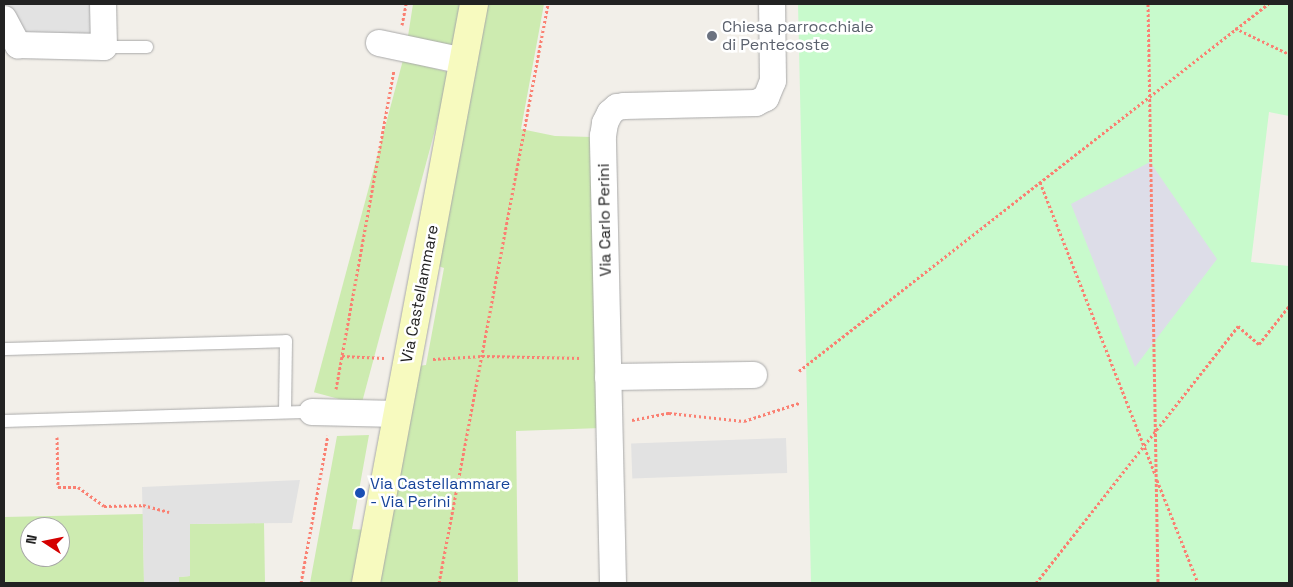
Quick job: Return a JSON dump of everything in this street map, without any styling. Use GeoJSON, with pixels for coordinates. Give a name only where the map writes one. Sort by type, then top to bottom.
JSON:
{"type":"FeatureCollection","features":[{"type":"Feature","properties":{"kind":"street"},"geometry":{"type":"LineString","coordinates":[[4,18],[11,46],[104,46],[103,4]]}},
{"type":"Feature","properties":{"kind":"street","name":"Via Castellammare"},"geometry":{"type":"LineString","coordinates":[[366,583],[474,4]]}},
{"type":"Feature","properties":{"kind":"street","name":"Via Carlo Perini"},"geometry":{"type":"LineString","coordinates":[[613,583],[603,136],[606,123],[610,113],[618,107],[624,106],[756,103],[766,98],[774,81],[772,4]]}},
{"type":"Feature","properties":{"kind":"street"},"geometry":{"type":"LineString","coordinates":[[379,43],[464,61]]}},
{"type":"Feature","properties":{"kind":"street"},"geometry":{"type":"LineString","coordinates":[[608,377],[754,375]]}},
{"type":"Feature","properties":{"kind":"street"},"geometry":{"type":"LineString","coordinates":[[320,421],[398,414]]}},
{"type":"Feature","properties":{"kind":"lane"},"geometry":{"type":"LineString","coordinates":[[104,46],[147,47]]}},
{"type":"Feature","properties":{"kind":"lane"},"geometry":{"type":"LineString","coordinates":[[4,349],[286,341],[285,412]]}},
{"type":"Feature","properties":{"kind":"lane"},"geometry":{"type":"LineString","coordinates":[[4,422],[285,412],[320,421]]}},
{"type":"Feature","properties":{"kind":"path"},"geometry":{"type":"LineString","coordinates":[[402,27],[406,4]]}},
{"type":"Feature","properties":{"kind":"path"},"geometry":{"type":"LineString","coordinates":[[439,583],[548,4]]}},
{"type":"Feature","properties":{"kind":"path"},"geometry":{"type":"LineString","coordinates":[[1148,4],[1158,583]]}},
{"type":"Feature","properties":{"kind":"path"},"geometry":{"type":"LineString","coordinates":[[798,371],[1268,4]]}},
{"type":"Feature","properties":{"kind":"path"},"geometry":{"type":"LineString","coordinates":[[1235,28],[1289,54]]}},
{"type":"Feature","properties":{"kind":"path"},"geometry":{"type":"LineString","coordinates":[[334,398],[395,67]]}},
{"type":"Feature","properties":{"kind":"path"},"geometry":{"type":"LineString","coordinates":[[1040,182],[1198,583]]}},
{"type":"Feature","properties":{"kind":"path"},"geometry":{"type":"LineString","coordinates":[[1036,583],[1238,326],[1259,344],[1289,306]]}},
{"type":"Feature","properties":{"kind":"path"},"geometry":{"type":"LineString","coordinates":[[342,356],[388,358]]}},
{"type":"Feature","properties":{"kind":"path"},"geometry":{"type":"LineString","coordinates":[[423,359],[482,356],[582,358]]}},
{"type":"Feature","properties":{"kind":"path"},"geometry":{"type":"LineString","coordinates":[[626,421],[669,413],[744,421],[799,402]]}},
{"type":"Feature","properties":{"kind":"path"},"geometry":{"type":"LineString","coordinates":[[56,420],[58,487],[78,487],[104,506],[143,505],[169,512]]}},
{"type":"Feature","properties":{"kind":"path"},"geometry":{"type":"LineString","coordinates":[[301,583],[320,421]]}},
{"type":"Feature","properties":{"kind":"green space"},"geometry":{"type":"Polygon","coordinates":[[[413,4],[463,4],[455,46],[408,36],[413,4]]]}},
{"type":"Feature","properties":{"kind":"green space"},"geometry":{"type":"Polygon","coordinates":[[[486,4],[544,4],[521,129],[555,136],[592,137],[601,428],[516,431],[518,583],[380,583],[419,366],[426,365],[444,268],[438,266],[486,4]]]}},
{"type":"Feature","properties":{"kind":"green space"},"geometry":{"type":"Polygon","coordinates":[[[798,4],[1289,4],[1289,116],[1269,112],[1251,262],[1289,266],[1289,583],[811,583],[798,4]]]}},
{"type":"Feature","properties":{"kind":"green space"},"geometry":{"type":"Polygon","coordinates":[[[403,60],[450,73],[361,405],[314,392],[403,60]]]}},
{"type":"Feature","properties":{"kind":"green space"},"geometry":{"type":"Polygon","coordinates":[[[369,435],[352,529],[366,530],[356,583],[310,583],[337,436],[369,435]]]}},
{"type":"Feature","properties":{"kind":"green space"},"geometry":{"type":"Polygon","coordinates":[[[143,514],[144,583],[4,583],[4,517],[143,514]]]}},
{"type":"Feature","properties":{"kind":"green space"},"geometry":{"type":"Polygon","coordinates":[[[264,523],[265,583],[179,583],[178,577],[190,576],[190,524],[264,523]]]}},
{"type":"Feature","properties":{"kind":"shaded area"},"geometry":{"type":"Polygon","coordinates":[[[7,4],[94,4],[94,35],[23,35],[7,4]]]}},
{"type":"Feature","properties":{"kind":"shaded area"},"geometry":{"type":"Polygon","coordinates":[[[1150,162],[1217,259],[1135,367],[1071,204],[1150,162]]]}},
{"type":"Feature","properties":{"kind":"shaded area"},"geometry":{"type":"Polygon","coordinates":[[[786,438],[787,473],[632,478],[631,443],[786,438]]]}},
{"type":"Feature","properties":{"kind":"shaded area"},"geometry":{"type":"Polygon","coordinates":[[[300,480],[292,523],[190,524],[190,576],[179,577],[179,583],[144,583],[142,487],[300,480]]]}},
{"type":"Feature","properties":{"kind":"place","name":"Chiesa parrocchiale di Pentecoste"},"geometry":{"type":"Point","coordinates":[712,36]}},
{"type":"Feature","properties":{"kind":"place","name":"Via Castellammare - Via Perini"},"geometry":{"type":"Point","coordinates":[360,493]}}]}
